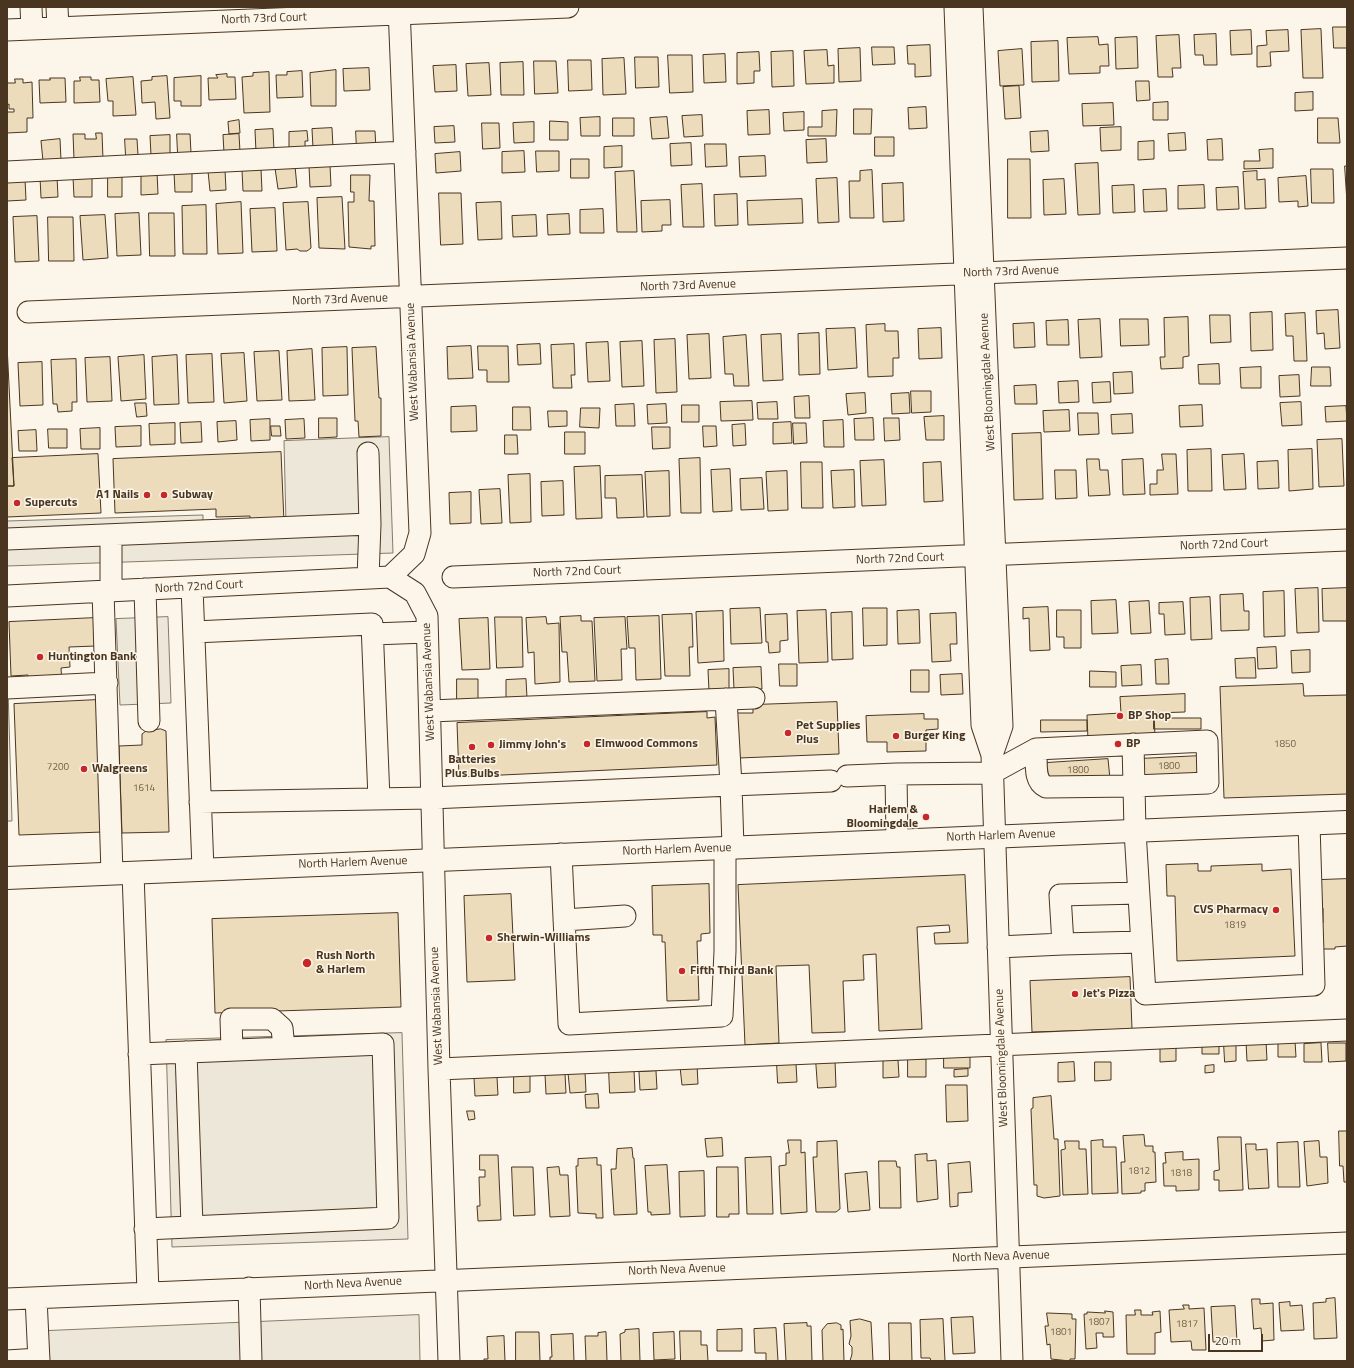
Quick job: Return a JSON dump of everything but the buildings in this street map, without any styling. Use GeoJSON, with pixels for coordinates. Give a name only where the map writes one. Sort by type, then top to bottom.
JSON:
{"type":"FeatureCollection","features":[{"type":"Feature","properties":{"kind":"main road","name":"North Harlem Avenue"},"geometry":{"type":"LineString","coordinates":[[7,878],[1347,822]]}},
{"type":"Feature","properties":{"kind":"street"},"geometry":{"type":"LineString","coordinates":[[31,7],[32,29]]}},
{"type":"Feature","properties":{"kind":"street"},"geometry":{"type":"LineString","coordinates":[[57,7],[58,28]]}},
{"type":"Feature","properties":{"kind":"street","name":"North 73rd Court"},"geometry":{"type":"LineString","coordinates":[[7,30],[399,10],[568,7]]}},
{"type":"Feature","properties":{"kind":"street","name":"West Bloomingdale Avenue"},"geometry":{"type":"LineString","coordinates":[[955,7],[974,274],[986,556],[1002,726],[992,764],[1012,1361]]}},
{"type":"Feature","properties":{"kind":"street","name":"West Bloomingdale Avenue"},"geometry":{"type":"LineString","coordinates":[[972,7],[974,274]]}},
{"type":"Feature","properties":{"kind":"street","name":"West Wabansia Avenue"},"geometry":{"type":"LineString","coordinates":[[399,10],[420,533],[414,554],[390,577],[415,593],[427,616],[439,1069],[450,1361]]}},
{"type":"Feature","properties":{"kind":"street"},"geometry":{"type":"LineString","coordinates":[[7,172],[405,152]]}},
{"type":"Feature","properties":{"kind":"street","name":"North 73rd Avenue"},"geometry":{"type":"LineString","coordinates":[[28,312],[1347,258]]}},
{"type":"Feature","properties":{"kind":"street"},"geometry":{"type":"LineString","coordinates":[[368,453],[370,524],[368,578]]}},
{"type":"Feature","properties":{"kind":"street"},"geometry":{"type":"LineString","coordinates":[[7,539],[370,524]]}},
{"type":"Feature","properties":{"kind":"street"},"geometry":{"type":"LineString","coordinates":[[111,535],[107,591],[107,683],[122,873],[139,1054],[148,1292]]}},
{"type":"Feature","properties":{"kind":"street","name":"North 72nd Court"},"geometry":{"type":"LineString","coordinates":[[454,576],[986,556],[1347,540]]}},
{"type":"Feature","properties":{"kind":"street","name":"North 72nd Court"},"geometry":{"type":"LineString","coordinates":[[7,596],[390,577]]}},
{"type":"Feature","properties":{"kind":"street"},"geometry":{"type":"LineString","coordinates":[[192,587],[203,869]]}},
{"type":"Feature","properties":{"kind":"street"},"geometry":{"type":"LineString","coordinates":[[145,589],[149,721]]}},
{"type":"Feature","properties":{"kind":"street"},"geometry":{"type":"LineString","coordinates":[[194,632],[372,624],[379,799]]}},
{"type":"Feature","properties":{"kind":"street"},"geometry":{"type":"LineString","coordinates":[[373,634],[427,632]]}},
{"type":"Feature","properties":{"kind":"street"},"geometry":{"type":"LineString","coordinates":[[7,688],[107,683]]}},
{"type":"Feature","properties":{"kind":"street"},"geometry":{"type":"LineString","coordinates":[[430,711],[754,698]]}},
{"type":"Feature","properties":{"kind":"street"},"geometry":{"type":"LineString","coordinates":[[561,854],[569,1024],[722,1016],[731,785],[726,699]]}},
{"type":"Feature","properties":{"kind":"street"},"geometry":{"type":"LineString","coordinates":[[200,802],[431,798],[839,779],[992,764],[1036,749],[1207,741],[1208,783],[1046,787],[1041,785],[1038,780],[1036,749]]}},
{"type":"Feature","properties":{"kind":"street"},"geometry":{"type":"LineString","coordinates":[[1133,744],[1134,831],[1145,994],[1314,985],[1310,824]]}},
{"type":"Feature","properties":{"kind":"street"},"geometry":{"type":"LineString","coordinates":[[896,774],[897,840]]}},
{"type":"Feature","properties":{"kind":"street"},"geometry":{"type":"LineString","coordinates":[[1063,944],[1060,895],[1138,893]]}},
{"type":"Feature","properties":{"kind":"street"},"geometry":{"type":"LineString","coordinates":[[564,920],[625,916]]}},
{"type":"Feature","properties":{"kind":"street"},"geometry":{"type":"LineString","coordinates":[[998,947],[1141,942]]}},
{"type":"Feature","properties":{"kind":"street"},"geometry":{"type":"LineString","coordinates":[[232,1050],[231,1019],[272,1018],[282,1028],[284,1048]]}},
{"type":"Feature","properties":{"kind":"street"},"geometry":{"type":"LineString","coordinates":[[439,1069],[1347,1030]]}},
{"type":"Feature","properties":{"kind":"street"},"geometry":{"type":"LineString","coordinates":[[139,1054],[383,1044],[388,1218],[145,1229]]}},
{"type":"Feature","properties":{"kind":"street"},"geometry":{"type":"LineString","coordinates":[[186,1052],[192,1226]]}},
{"type":"Feature","properties":{"kind":"street","name":"North Neva Avenue"},"geometry":{"type":"LineString","coordinates":[[7,1299],[1347,1243]]}},
{"type":"Feature","properties":{"kind":"street"},"geometry":{"type":"LineString","coordinates":[[249,1288],[251,1361]]}},
{"type":"Feature","properties":{"kind":"street"},"geometry":{"type":"LineString","coordinates":[[7,1361],[39,1360],[36,1298]]}},
{"type":"Feature","properties":{"kind":"shaded area"},"geometry":{"type":"Polygon","coordinates":[[[389,437],[393,553],[7,566],[7,521],[203,515],[203,527],[286,524],[284,441],[389,437]]]}},
{"type":"Feature","properties":{"kind":"shaded area"},"geometry":{"type":"Polygon","coordinates":[[[168,617],[171,703],[120,705],[116,619],[168,617]]]}},
{"type":"Feature","properties":{"kind":"shaded area"},"geometry":{"type":"Polygon","coordinates":[[[7,656],[12,821],[7,821],[7,656]]]}},
{"type":"Feature","properties":{"kind":"shaded area"},"geometry":{"type":"Polygon","coordinates":[[[402,1033],[408,1239],[172,1247],[166,1040],[402,1033]]]}},
{"type":"Feature","properties":{"kind":"shaded area"},"geometry":{"type":"Polygon","coordinates":[[[419,1315],[420,1361],[47,1361],[47,1331],[419,1315]]]}},
{"type":"Feature","properties":{"kind":"place","name":"A1 Nails"},"geometry":{"type":"Point","coordinates":[147,495]}},
{"type":"Feature","properties":{"kind":"place","name":"Subway"},"geometry":{"type":"Point","coordinates":[164,495]}},
{"type":"Feature","properties":{"kind":"place","name":"Supercuts"},"geometry":{"type":"Point","coordinates":[17,503]}},
{"type":"Feature","properties":{"kind":"place","name":"Huntington Bank"},"geometry":{"type":"Point","coordinates":[40,657]}},
{"type":"Feature","properties":{"kind":"place","name":"BP Shop"},"geometry":{"type":"Point","coordinates":[1120,716]}},
{"type":"Feature","properties":{"kind":"place","name":"Pet Supplies Plus"},"geometry":{"type":"Point","coordinates":[788,733]}},
{"type":"Feature","properties":{"kind":"place","name":"Burger King"},"geometry":{"type":"Point","coordinates":[896,736]}},
{"type":"Feature","properties":{"kind":"place","name":"Elmwood Commons"},"geometry":{"type":"Point","coordinates":[587,744]}},
{"type":"Feature","properties":{"kind":"place","name":"BP"},"geometry":{"type":"Point","coordinates":[1118,744]}},
{"type":"Feature","properties":{"kind":"place","name":"Jimmy John's"},"geometry":{"type":"Point","coordinates":[491,745]}},
{"type":"Feature","properties":{"kind":"place","name":"Batteries Plus Bulbs"},"geometry":{"type":"Point","coordinates":[472,747]}},
{"type":"Feature","properties":{"kind":"place","name":"Walgreens"},"geometry":{"type":"Point","coordinates":[84,769]}},
{"type":"Feature","properties":{"kind":"place","name":"Harlem & Bloomingdale"},"geometry":{"type":"Point","coordinates":[926,817]}},
{"type":"Feature","properties":{"kind":"place","name":"CVS Pharmacy"},"geometry":{"type":"Point","coordinates":[1276,910]}},
{"type":"Feature","properties":{"kind":"place","name":"Sherwin-Williams"},"geometry":{"type":"Point","coordinates":[489,938]}},
{"type":"Feature","properties":{"kind":"place","name":"Rush North & Harlem"},"geometry":{"type":"Point","coordinates":[307,963]}},
{"type":"Feature","properties":{"kind":"place","name":"Fifth Third Bank"},"geometry":{"type":"Point","coordinates":[682,971]}},
{"type":"Feature","properties":{"kind":"place","name":"Jet's Pizza"},"geometry":{"type":"Point","coordinates":[1075,994]}}]}
